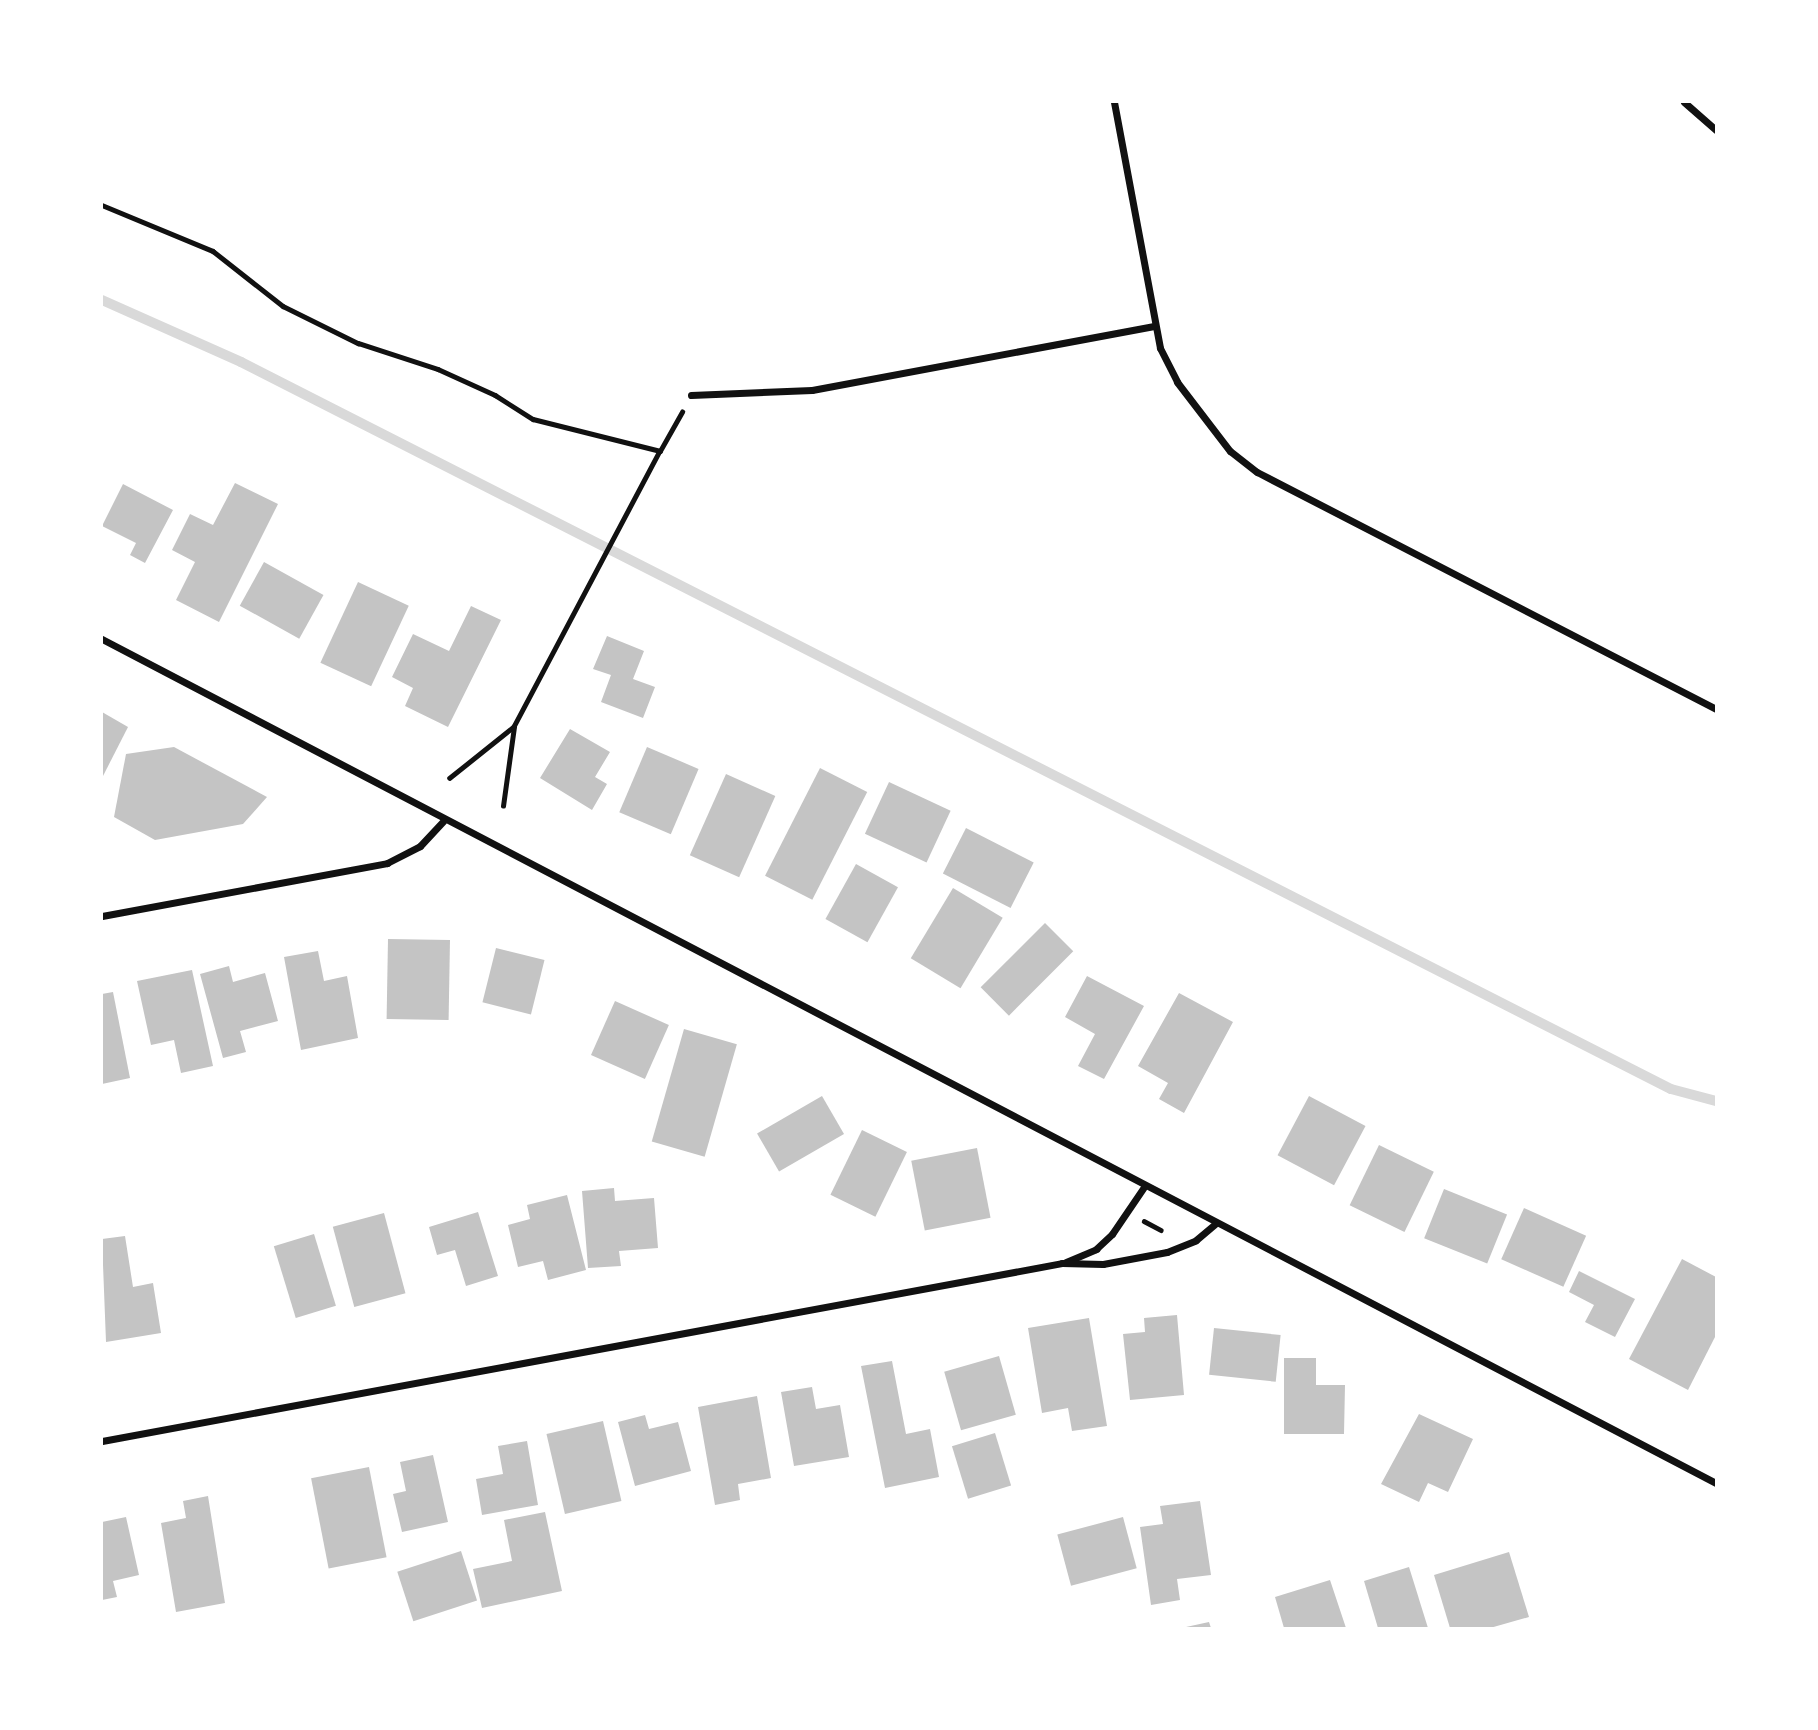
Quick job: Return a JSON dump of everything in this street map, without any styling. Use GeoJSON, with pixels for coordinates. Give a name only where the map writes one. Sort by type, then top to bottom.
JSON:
{"type":"FeatureCollection","features":[{"type":"Feature","properties":{"kind":"street"},"geometry":{"type":"LineString","coordinates":[[1114,102],[1154,326],[1177,382],[1242,462],[1717,709]]}},
{"type":"Feature","properties":{"kind":"street"},"geometry":{"type":"LineString","coordinates":[[1684,102],[1717,130]]}},
{"type":"Feature","properties":{"kind":"street"},"geometry":{"type":"LineString","coordinates":[[691,395],[812,390],[1154,326]]}},
{"type":"Feature","properties":{"kind":"street"},"geometry":{"type":"LineString","coordinates":[[102,639],[443,821],[1717,1483]]}},
{"type":"Feature","properties":{"kind":"street"},"geometry":{"type":"LineString","coordinates":[[102,916],[387,863],[420,846],[443,821]]}},
{"type":"Feature","properties":{"kind":"street"},"geometry":{"type":"LineString","coordinates":[[102,1441],[1062,1263],[1096,1249],[1112,1234],[1144,1187]]}},
{"type":"Feature","properties":{"kind":"street"},"geometry":{"type":"LineString","coordinates":[[1062,1263],[1103,1264],[1167,1252],[1196,1240],[1215,1224]]}},
{"type":"Feature","properties":{"kind":"path"},"geometry":{"type":"LineString","coordinates":[[102,205],[214,251],[282,306],[358,343],[438,369],[495,395],[533,419],[660,451]]}},
{"type":"Feature","properties":{"kind":"path"},"geometry":{"type":"LineString","coordinates":[[503,806],[514,727],[691,395]]}},
{"type":"Feature","properties":{"kind":"path"},"geometry":{"type":"LineString","coordinates":[[450,778],[514,727]]}},
{"type":"Feature","properties":{"kind":"path"},"geometry":{"type":"LineString","coordinates":[[1143,1221],[1171,1235]]}},
{"type":"Feature","properties":{"kind":"building"},"geometry":{"type":"Polygon","coordinates":[[[235,483],[278,504],[219,622],[176,600],[195,562],[172,550],[190,514],[213,525],[235,483]]]}},
{"type":"Feature","properties":{"kind":"building"},"geometry":{"type":"Polygon","coordinates":[[[123,484],[173,510],[145,563],[130,555],[136,543],[102,526],[123,484]]]}},
{"type":"Feature","properties":{"kind":"building"},"geometry":{"type":"Polygon","coordinates":[[[264,562],[323,595],[299,639],[240,606],[264,562]]]}},
{"type":"Feature","properties":{"kind":"building"},"geometry":{"type":"Polygon","coordinates":[[[358,582],[409,606],[371,686],[320,663],[358,582]]]}},
{"type":"Feature","properties":{"kind":"building"},"geometry":{"type":"Polygon","coordinates":[[[471,606],[501,620],[448,727],[405,706],[413,688],[392,677],[413,634],[449,651],[471,606]]]}},
{"type":"Feature","properties":{"kind":"building"},"geometry":{"type":"Polygon","coordinates":[[[607,636],[644,651],[633,679],[655,687],[643,718],[601,702],[611,675],[593,669],[607,636]]]}},
{"type":"Feature","properties":{"kind":"building"},"geometry":{"type":"Polygon","coordinates":[[[102,712],[128,727],[102,778],[102,712]]]}},
{"type":"Feature","properties":{"kind":"building"},"geometry":{"type":"Polygon","coordinates":[[[570,729],[610,752],[595,777],[607,784],[592,810],[540,778],[570,729]]]}},
{"type":"Feature","properties":{"kind":"building"},"geometry":{"type":"Polygon","coordinates":[[[174,747],[267,797],[243,824],[155,840],[114,817],[126,754],[174,747]]]}},
{"type":"Feature","properties":{"kind":"building"},"geometry":{"type":"Polygon","coordinates":[[[647,747],[699,769],[671,834],[619,812],[647,747]]]}},
{"type":"Feature","properties":{"kind":"building"},"geometry":{"type":"Polygon","coordinates":[[[820,768],[867,792],[812,900],[765,876],[820,768]]]}},
{"type":"Feature","properties":{"kind":"building"},"geometry":{"type":"Polygon","coordinates":[[[726,774],[775,796],[739,877],[690,855],[726,774]]]}},
{"type":"Feature","properties":{"kind":"building"},"geometry":{"type":"Polygon","coordinates":[[[889,782],[951,811],[927,862],[865,834],[889,782]]]}},
{"type":"Feature","properties":{"kind":"building"},"geometry":{"type":"Polygon","coordinates":[[[966,828],[1034,863],[1011,908],[943,873],[966,828]]]}},
{"type":"Feature","properties":{"kind":"building"},"geometry":{"type":"Polygon","coordinates":[[[856,864],[898,887],[867,942],[825,919],[856,864]]]}},
{"type":"Feature","properties":{"kind":"building"},"geometry":{"type":"Polygon","coordinates":[[[953,888],[1003,918],[960,988],[911,958],[953,888]]]}},
{"type":"Feature","properties":{"kind":"building"},"geometry":{"type":"Polygon","coordinates":[[[1045,923],[1073,951],[1009,1016],[981,987],[1045,923]]]}},
{"type":"Feature","properties":{"kind":"building"},"geometry":{"type":"Polygon","coordinates":[[[388,939],[450,940],[449,1020],[387,1019],[388,939]]]}},
{"type":"Feature","properties":{"kind":"building"},"geometry":{"type":"Polygon","coordinates":[[[496,948],[545,960],[531,1014],[482,1002],[496,948]]]}},
{"type":"Feature","properties":{"kind":"building"},"geometry":{"type":"Polygon","coordinates":[[[318,951],[324,981],[347,976],[358,1038],[301,1050],[284,957],[318,951]]]}},
{"type":"Feature","properties":{"kind":"building"},"geometry":{"type":"Polygon","coordinates":[[[229,966],[233,982],[265,973],[278,1021],[240,1031],[246,1052],[223,1058],[200,974],[229,966]]]}},
{"type":"Feature","properties":{"kind":"building"},"geometry":{"type":"Polygon","coordinates":[[[192,970],[213,1066],[181,1073],[174,1040],[151,1045],[137,981],[192,970]]]}},
{"type":"Feature","properties":{"kind":"building"},"geometry":{"type":"Polygon","coordinates":[[[1087,976],[1144,1006],[1104,1079],[1078,1066],[1095,1034],[1065,1017],[1087,976]]]}},
{"type":"Feature","properties":{"kind":"building"},"geometry":{"type":"Polygon","coordinates":[[[113,992],[130,1078],[102,1084],[102,994],[113,992]]]}},
{"type":"Feature","properties":{"kind":"building"},"geometry":{"type":"Polygon","coordinates":[[[1179,993],[1233,1022],[1184,1113],[1159,1099],[1168,1083],[1138,1066],[1179,993]]]}},
{"type":"Feature","properties":{"kind":"building"},"geometry":{"type":"Polygon","coordinates":[[[615,1001],[669,1025],[645,1079],[591,1055],[615,1001]]]}},
{"type":"Feature","properties":{"kind":"building"},"geometry":{"type":"Polygon","coordinates":[[[684,1029],[737,1044],[705,1157],[652,1141],[684,1029]]]}},
{"type":"Feature","properties":{"kind":"building"},"geometry":{"type":"Polygon","coordinates":[[[822,1096],[844,1134],[779,1172],[757,1134],[822,1096]]]}},
{"type":"Feature","properties":{"kind":"building"},"geometry":{"type":"Polygon","coordinates":[[[1309,1096],[1366,1126],[1334,1185],[1278,1155],[1309,1096]]]}},
{"type":"Feature","properties":{"kind":"building"},"geometry":{"type":"Polygon","coordinates":[[[862,1130],[907,1152],[875,1217],[830,1195],[862,1130]]]}},
{"type":"Feature","properties":{"kind":"building"},"geometry":{"type":"Polygon","coordinates":[[[1379,1145],[1434,1172],[1404,1232],[1350,1205],[1379,1145]]]}},
{"type":"Feature","properties":{"kind":"building"},"geometry":{"type":"Polygon","coordinates":[[[977,1148],[991,1218],[925,1230],[911,1161],[977,1148]]]}},
{"type":"Feature","properties":{"kind":"building"},"geometry":{"type":"Polygon","coordinates":[[[614,1188],[615,1201],[654,1198],[658,1248],[619,1251],[621,1266],[588,1268],[582,1191],[614,1188]]]}},
{"type":"Feature","properties":{"kind":"building"},"geometry":{"type":"Polygon","coordinates":[[[1444,1189],[1507,1214],[1487,1264],[1424,1238],[1444,1189]]]}},
{"type":"Feature","properties":{"kind":"building"},"geometry":{"type":"Polygon","coordinates":[[[567,1195],[586,1270],[548,1280],[543,1261],[518,1267],[508,1225],[530,1219],[527,1205],[567,1195]]]}},
{"type":"Feature","properties":{"kind":"building"},"geometry":{"type":"Polygon","coordinates":[[[1524,1208],[1586,1236],[1563,1287],[1501,1259],[1524,1208]]]}},
{"type":"Feature","properties":{"kind":"building"},"geometry":{"type":"Polygon","coordinates":[[[478,1212],[498,1276],[466,1286],[455,1250],[437,1255],[429,1227],[478,1212]]]}},
{"type":"Feature","properties":{"kind":"building"},"geometry":{"type":"Polygon","coordinates":[[[384,1213],[405,1293],[354,1307],[333,1227],[384,1213]]]}},
{"type":"Feature","properties":{"kind":"building"},"geometry":{"type":"Polygon","coordinates":[[[314,1234],[336,1306],[296,1318],[274,1246],[314,1234]]]}},
{"type":"Feature","properties":{"kind":"building"},"geometry":{"type":"Polygon","coordinates":[[[125,1236],[133,1287],[153,1283],[161,1333],[106,1342],[102,1239],[125,1236]]]}},
{"type":"Feature","properties":{"kind":"building"},"geometry":{"type":"Polygon","coordinates":[[[1682,1259],[1716,1277],[1716,1335],[1688,1390],[1629,1359],[1682,1259]]]}},
{"type":"Feature","properties":{"kind":"building"},"geometry":{"type":"Polygon","coordinates":[[[1579,1271],[1635,1299],[1615,1337],[1585,1322],[1594,1305],[1569,1292],[1579,1271]]]}},
{"type":"Feature","properties":{"kind":"building"},"geometry":{"type":"Polygon","coordinates":[[[1177,1315],[1184,1395],[1130,1400],[1123,1334],[1145,1332],[1144,1318],[1177,1315]]]}},
{"type":"Feature","properties":{"kind":"building"},"geometry":{"type":"Polygon","coordinates":[[[1089,1318],[1107,1426],[1072,1431],[1068,1408],[1042,1413],[1028,1328],[1089,1318]]]}},
{"type":"Feature","properties":{"kind":"building"},"geometry":{"type":"Polygon","coordinates":[[[1214,1328],[1281,1335],[1276,1382],[1209,1375],[1214,1328]]]}},
{"type":"Feature","properties":{"kind":"building"},"geometry":{"type":"Polygon","coordinates":[[[999,1356],[1016,1415],[961,1430],[944,1372],[999,1356]]]}},
{"type":"Feature","properties":{"kind":"building"},"geometry":{"type":"Polygon","coordinates":[[[1284,1358],[1316,1358],[1316,1385],[1345,1385],[1344,1434],[1284,1434],[1284,1358]]]}},
{"type":"Feature","properties":{"kind":"building"},"geometry":{"type":"Polygon","coordinates":[[[892,1361],[906,1434],[930,1429],[939,1477],[885,1488],[861,1366],[892,1361]]]}},
{"type":"Feature","properties":{"kind":"building"},"geometry":{"type":"Polygon","coordinates":[[[812,1387],[816,1409],[840,1405],[849,1457],[794,1466],[781,1392],[812,1387]]]}},
{"type":"Feature","properties":{"kind":"building"},"geometry":{"type":"Polygon","coordinates":[[[757,1396],[771,1478],[738,1484],[740,1500],[715,1505],[698,1407],[757,1396]]]}},
{"type":"Feature","properties":{"kind":"building"},"geometry":{"type":"Polygon","coordinates":[[[1419,1414],[1473,1439],[1448,1492],[1428,1483],[1419,1502],[1381,1484],[1419,1414]]]}},
{"type":"Feature","properties":{"kind":"building"},"geometry":{"type":"Polygon","coordinates":[[[645,1415],[649,1429],[678,1422],[691,1471],[635,1486],[618,1422],[645,1415]]]}},
{"type":"Feature","properties":{"kind":"building"},"geometry":{"type":"Polygon","coordinates":[[[603,1421],[621,1501],[565,1514],[546,1434],[603,1421]]]}},
{"type":"Feature","properties":{"kind":"building"},"geometry":{"type":"Polygon","coordinates":[[[995,1433],[1011,1486],[968,1499],[952,1446],[995,1433]]]}},
{"type":"Feature","properties":{"kind":"building"},"geometry":{"type":"Polygon","coordinates":[[[527,1441],[538,1505],[482,1515],[476,1479],[503,1474],[498,1446],[527,1441]]]}},
{"type":"Feature","properties":{"kind":"building"},"geometry":{"type":"Polygon","coordinates":[[[433,1455],[448,1522],[402,1532],[393,1494],[406,1491],[400,1462],[433,1455]]]}},
{"type":"Feature","properties":{"kind":"building"},"geometry":{"type":"Polygon","coordinates":[[[369,1467],[387,1557],[329,1569],[311,1478],[369,1467]]]}},
{"type":"Feature","properties":{"kind":"building"},"geometry":{"type":"Polygon","coordinates":[[[208,1496],[225,1603],[176,1612],[161,1523],[186,1518],[183,1501],[208,1496]]]}},
{"type":"Feature","properties":{"kind":"building"},"geometry":{"type":"Polygon","coordinates":[[[1200,1501],[1211,1575],[1177,1579],[1180,1600],[1151,1605],[1140,1527],[1163,1524],[1160,1506],[1200,1501]]]}},
{"type":"Feature","properties":{"kind":"building"},"geometry":{"type":"Polygon","coordinates":[[[545,1512],[562,1591],[482,1608],[473,1569],[512,1561],[504,1520],[545,1512]]]}},
{"type":"Feature","properties":{"kind":"building"},"geometry":{"type":"Polygon","coordinates":[[[126,1517],[139,1575],[113,1581],[117,1597],[102,1600],[102,1522],[126,1517]]]}},
{"type":"Feature","properties":{"kind":"building"},"geometry":{"type":"Polygon","coordinates":[[[1123,1517],[1137,1568],[1071,1586],[1057,1535],[1123,1517]]]}},
{"type":"Feature","properties":{"kind":"building"},"geometry":{"type":"Polygon","coordinates":[[[461,1551],[477,1600],[413,1621],[397,1572],[461,1551]]]}},
{"type":"Feature","properties":{"kind":"building"},"geometry":{"type":"Polygon","coordinates":[[[1509,1552],[1529,1617],[1490,1628],[1450,1628],[1434,1575],[1509,1552]]]}},
{"type":"Feature","properties":{"kind":"building"},"geometry":{"type":"Polygon","coordinates":[[[1409,1567],[1428,1628],[1378,1628],[1364,1581],[1409,1567]]]}},
{"type":"Feature","properties":{"kind":"building"},"geometry":{"type":"Polygon","coordinates":[[[1330,1580],[1346,1628],[1284,1628],[1275,1597],[1330,1580]]]}},
{"type":"Feature","properties":{"kind":"building"},"geometry":{"type":"Polygon","coordinates":[[[1209,1622],[1211,1628],[1186,1628],[1186,1627],[1209,1622]]]}},
{"type":"Feature","properties":{"kind":"waterway"},"geometry":{"type":"LineString","coordinates":[[102,300],[241,362],[1671,1089],[1716,1101]]}}]}
